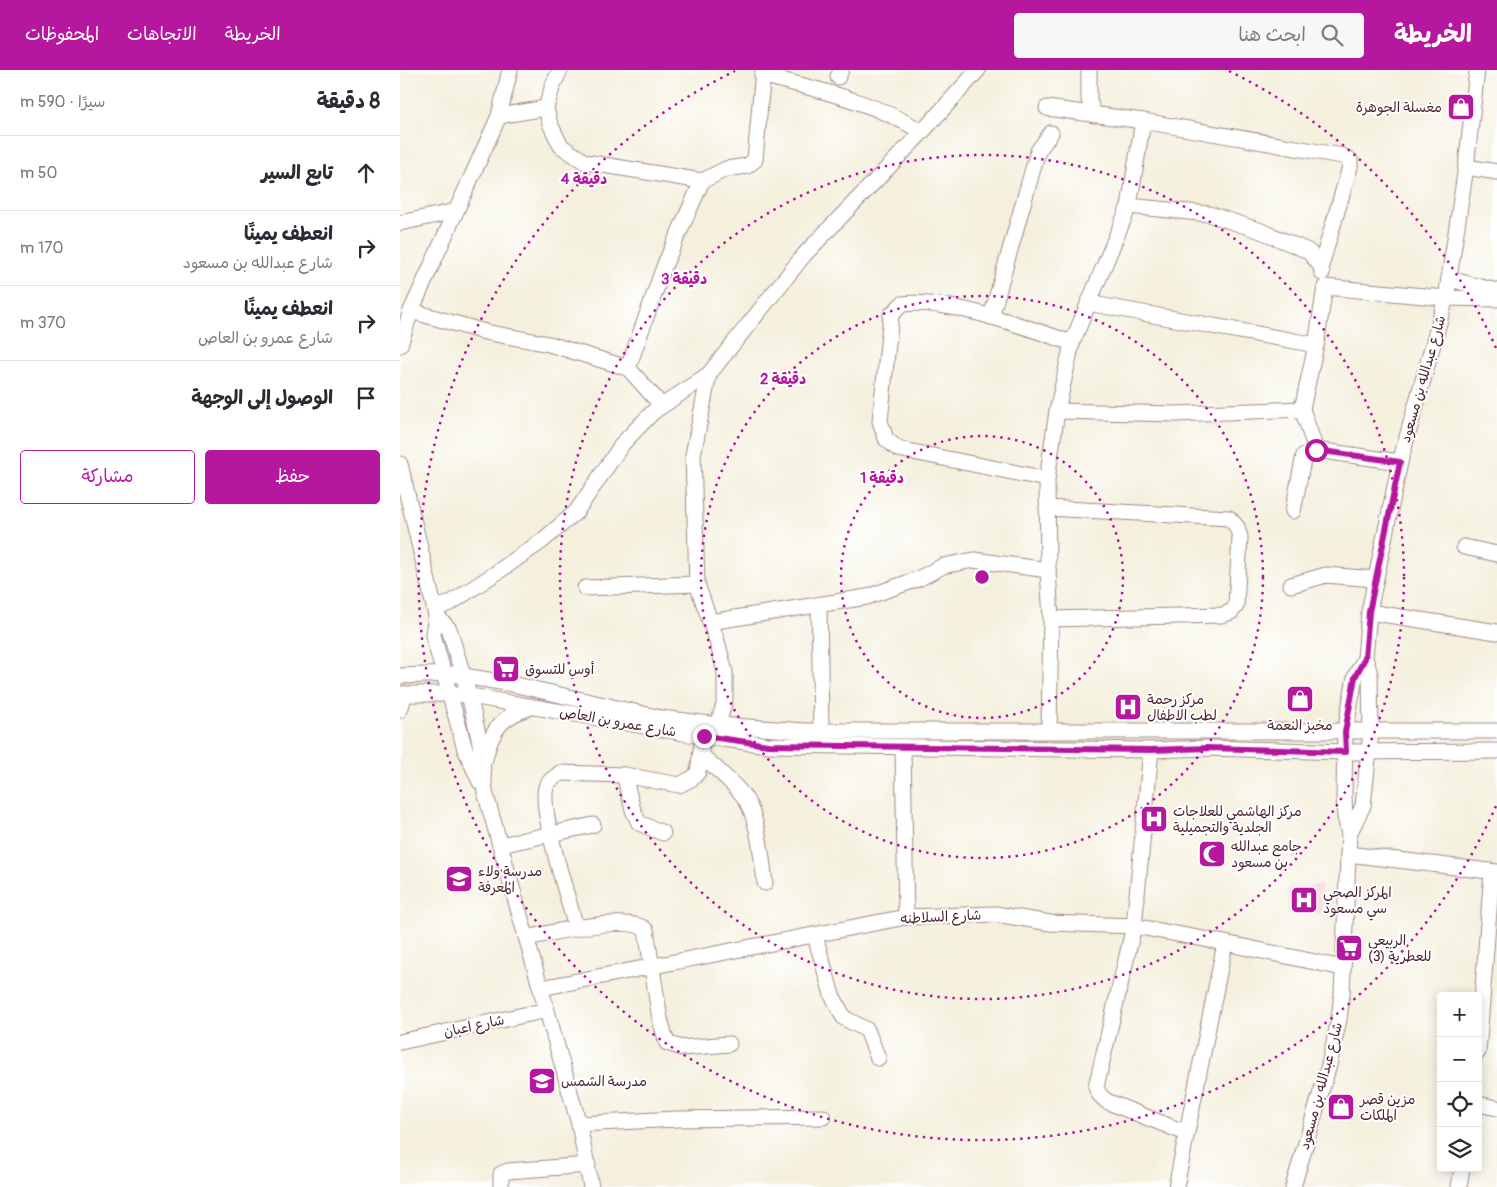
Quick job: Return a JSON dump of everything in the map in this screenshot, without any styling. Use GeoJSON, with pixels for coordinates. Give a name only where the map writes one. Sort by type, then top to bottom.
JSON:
{"type":"FeatureCollection","features":[{"type":"Feature","properties":{"kind":"street"},"geometry":{"type":"LineString","coordinates":[[400,345],[402,330],[498,116],[510,70]]}},
{"type":"Feature","properties":{"kind":"street"},"geometry":{"type":"LineString","coordinates":[[560,70],[552,84],[546,108],[550,124],[561,146],[585,162],[702,181],[726,169],[747,166],[755,160],[762,72],[868,104],[897,117],[922,132]]}},
{"type":"Feature","properties":{"kind":"street"},"geometry":{"type":"LineString","coordinates":[[435,612],[542,541],[576,512],[623,444],[661,405],[709,374],[804,255],[922,132],[978,70]]}},
{"type":"Feature","properties":{"kind":"street"},"geometry":{"type":"LineString","coordinates":[[1089,70],[1089,100],[1094,115]]}},
{"type":"Feature","properties":{"kind":"street","name":"شارع عبدالله بن مسعود"},"geometry":{"type":"LineString","coordinates":[[1294,1187],[1329,1065],[1339,1019],[1349,834],[1344,817],[1345,732],[1355,677],[1365,658],[1369,612],[1400,462],[1446,298],[1466,167],[1477,70]]}},
{"type":"Feature","properties":{"kind":"street"},"geometry":{"type":"LineString","coordinates":[[498,116],[546,108]]}},
{"type":"Feature","properties":{"kind":"street"},"geometry":{"type":"LineString","coordinates":[[1047,108],[1143,122],[1342,156],[1350,160],[1350,167],[1321,266],[1325,287],[1316,345],[1302,409],[1316,450]]}},
{"type":"Feature","properties":{"kind":"street"},"geometry":{"type":"LineString","coordinates":[[1049,730],[1051,619],[1048,570],[1047,479],[1057,411],[1072,343],[1129,206],[1143,122]]}},
{"type":"Feature","properties":{"kind":"street"},"geometry":{"type":"LineString","coordinates":[[990,317],[1038,151],[1051,133]]}},
{"type":"Feature","properties":{"kind":"street"},"geometry":{"type":"LineString","coordinates":[[1466,167],[1497,172]]}},
{"type":"Feature","properties":{"kind":"street"},"geometry":{"type":"LineString","coordinates":[[628,368],[665,264],[702,181]]}},
{"type":"Feature","properties":{"kind":"street"},"geometry":{"type":"LineString","coordinates":[[1129,206],[1209,214],[1261,231],[1308,251],[1321,266]]}},
{"type":"Feature","properties":{"kind":"street"},"geometry":{"type":"LineString","coordinates":[[400,223],[456,211]]}},
{"type":"Feature","properties":{"kind":"street"},"geometry":{"type":"LineString","coordinates":[[1449,279],[1497,291]]}},
{"type":"Feature","properties":{"kind":"street"},"geometry":{"type":"LineString","coordinates":[[1325,287],[1446,298],[1497,299]]}},
{"type":"Feature","properties":{"kind":"street"},"geometry":{"type":"LineString","coordinates":[[1047,479],[898,449],[886,439],[880,420],[892,315],[902,304],[916,302],[990,317],[1072,343]]}},
{"type":"Feature","properties":{"kind":"street"},"geometry":{"type":"LineString","coordinates":[[1088,303],[1316,345]]}},
{"type":"Feature","properties":{"kind":"street"},"geometry":{"type":"LineString","coordinates":[[411,311],[485,332],[548,344],[628,368],[661,405]]}},
{"type":"Feature","properties":{"kind":"street"},"geometry":{"type":"LineString","coordinates":[[709,374],[693,454],[697,584],[725,672],[724,700],[718,725]]}},
{"type":"Feature","properties":{"kind":"street"},"geometry":{"type":"LineString","coordinates":[[1057,411],[1176,414],[1302,409]]}},
{"type":"Feature","properties":{"kind":"street"},"geometry":{"type":"LineString","coordinates":[[1293,510],[1304,456],[1316,450],[1400,462]]}},
{"type":"Feature","properties":{"kind":"street"},"geometry":{"type":"LineString","coordinates":[[400,464],[435,612],[433,635],[465,749],[485,792]]}},
{"type":"Feature","properties":{"kind":"street"},"geometry":{"type":"LineString","coordinates":[[1047,508],[1229,518],[1237,527],[1240,538],[1236,606],[1231,612],[1222,615],[1051,619]]}},
{"type":"Feature","properties":{"kind":"street"},"geometry":{"type":"LineString","coordinates":[[1464,547],[1497,554]]}},
{"type":"Feature","properties":{"kind":"street"},"geometry":{"type":"LineString","coordinates":[[710,622],[867,598],[918,579],[943,566],[974,560],[1048,570]]}},
{"type":"Feature","properties":{"kind":"street"},"geometry":{"type":"LineString","coordinates":[[1291,585],[1326,575],[1375,579]]}},
{"type":"Feature","properties":{"kind":"street"},"geometry":{"type":"LineString","coordinates":[[585,588],[697,584]]}},
{"type":"Feature","properties":{"kind":"street"},"geometry":{"type":"LineString","coordinates":[[820,605],[822,730]]}},
{"type":"Feature","properties":{"kind":"street"},"geometry":{"type":"LineString","coordinates":[[435,612],[449,629],[469,696],[480,743],[485,792],[579,1124],[591,1187]]}},
{"type":"Feature","properties":{"kind":"street"},"geometry":{"type":"LineString","coordinates":[[1369,612],[1497,632]]}},
{"type":"Feature","properties":{"kind":"street"},"geometry":{"type":"LineString","coordinates":[[1349,834],[1363,806],[1371,732],[1370,674],[1365,658]]}},
{"type":"Feature","properties":{"kind":"street"},"geometry":{"type":"LineString","coordinates":[[400,676],[444,674],[463,676],[512,684],[661,718],[718,725],[822,730],[1371,732],[1497,727]]}},
{"type":"Feature","properties":{"kind":"street"},"geometry":{"type":"LineString","coordinates":[[400,710],[402,694]]}},
{"type":"Feature","properties":{"kind":"street","name":"شارع عمرو بن العاص"},"geometry":{"type":"LineString","coordinates":[[402,694],[469,696],[768,745],[1151,750],[1208,748],[1346,752],[1497,751]]}},
{"type":"Feature","properties":{"kind":"street"},"geometry":{"type":"LineString","coordinates":[[482,770],[493,732],[503,720],[515,712],[532,707]]}},
{"type":"Feature","properties":{"kind":"street"},"geometry":{"type":"LineString","coordinates":[[576,928],[550,833],[546,787],[551,779],[560,773],[624,775],[679,785],[693,778],[698,772],[704,736]]}},
{"type":"Feature","properties":{"kind":"street"},"geometry":{"type":"LineString","coordinates":[[903,747],[906,917]]}},
{"type":"Feature","properties":{"kind":"street"},"geometry":{"type":"LineString","coordinates":[[1151,750],[1134,926],[1096,1087],[1099,1094],[1106,1100],[1186,1133]]}},
{"type":"Feature","properties":{"kind":"street"},"geometry":{"type":"LineString","coordinates":[[701,755],[742,793],[747,802],[753,816],[765,883]]}},
{"type":"Feature","properties":{"kind":"street"},"geometry":{"type":"LineString","coordinates":[[624,775],[632,810],[639,823],[663,833]]}},
{"type":"Feature","properties":{"kind":"street"},"geometry":{"type":"LineString","coordinates":[[500,845],[593,825]]}},
{"type":"Feature","properties":{"kind":"street"},"geometry":{"type":"LineString","coordinates":[[1348,854],[1494,872],[1491,966],[1480,1037]]}},
{"type":"Feature","properties":{"kind":"street","name":"شارع السلاطنه"},"geometry":{"type":"LineString","coordinates":[[541,988],[652,968],[906,917],[995,914],[1050,923],[1134,926],[1225,942],[1343,968]]}},
{"type":"Feature","properties":{"kind":"street"},"geometry":{"type":"LineString","coordinates":[[527,938],[576,928],[623,924],[642,926],[646,930],[660,1019],[667,1042],[682,1048],[729,1044]]}},
{"type":"Feature","properties":{"kind":"street"},"geometry":{"type":"LineString","coordinates":[[814,936],[832,995],[844,1018],[867,1030],[878,1058]]}},
{"type":"Feature","properties":{"kind":"street"},"geometry":{"type":"LineString","coordinates":[[1176,1187],[1225,942]]}},
{"type":"Feature","properties":{"kind":"street","name":"شارع اعبان"},"geometry":{"type":"LineString","coordinates":[[400,1042],[548,1010]]}},
{"type":"Feature","properties":{"kind":"street"},"geometry":{"type":"LineString","coordinates":[[1482,1105],[1497,1108]]}},
{"type":"Feature","properties":{"kind":"street"},"geometry":{"type":"LineString","coordinates":[[579,1124],[677,1119],[822,1117]]}},
{"type":"Feature","properties":{"kind":"street"},"geometry":{"type":"LineString","coordinates":[[501,1187],[502,1174],[508,1171],[588,1164]]}},
{"type":"Feature","properties":{"kind":"street"},"geometry":{"type":"LineString","coordinates":[[1459,1187],[1461,1172]]}},
{"type":"Feature","properties":{"kind":"shaded area","name":"المركز الصحي سي مسعود"},"geometry":{"type":"Polygon","coordinates":[[[1321,885],[1322,913],[1288,914],[1287,887],[1321,885]]]}},
{"type":"Feature","properties":{"kind":"place","name":"مغسلة الجوهرة"},"geometry":{"type":"Point","coordinates":[1461,107]}},
{"type":"Feature","properties":{"kind":"place","name":"أوس للتسوق"},"geometry":{"type":"Point","coordinates":[506,669]}},
{"type":"Feature","properties":{"kind":"place","name":"مخبز النعمة"},"geometry":{"type":"Point","coordinates":[1300,699]}},
{"type":"Feature","properties":{"kind":"place","name":"مركز رحمة لطب الاطفال"},"geometry":{"type":"Point","coordinates":[1128,707]}},
{"type":"Feature","properties":{"kind":"place","name":"مركز الهاشمي للعلاجات الجلدية والتجميلية"},"geometry":{"type":"Point","coordinates":[1154,819]}},
{"type":"Feature","properties":{"kind":"place","name":"جامع عبدالله بن مسعود"},"geometry":{"type":"Point","coordinates":[1212,854]}},
{"type":"Feature","properties":{"kind":"place","name":"مدرسة ولاء المعرفة"},"geometry":{"type":"Point","coordinates":[459,879]}},
{"type":"Feature","properties":{"kind":"place","name":"المركز الصحي سي مسعود"},"geometry":{"type":"Point","coordinates":[1304,900]}},
{"type":"Feature","properties":{"kind":"place","name":"الربيعي (3) للعطرية"},"geometry":{"type":"Point","coordinates":[1349,948]}},
{"type":"Feature","properties":{"kind":"place","name":"مدرسة الشمس"},"geometry":{"type":"Point","coordinates":[542,1081]}},
{"type":"Feature","properties":{"kind":"place","name":"مزين قصر الملكات"},"geometry":{"type":"Point","coordinates":[1341,1107]}},
{"type":"Feature","properties":{"kind":"route"},"geometry":{"type":"LineString","coordinates":[[704,736],[768,745],[1151,750],[1208,748],[1346,752],[1345,732],[1355,677],[1365,658],[1369,612],[1400,462],[1316,450]]}}]}
